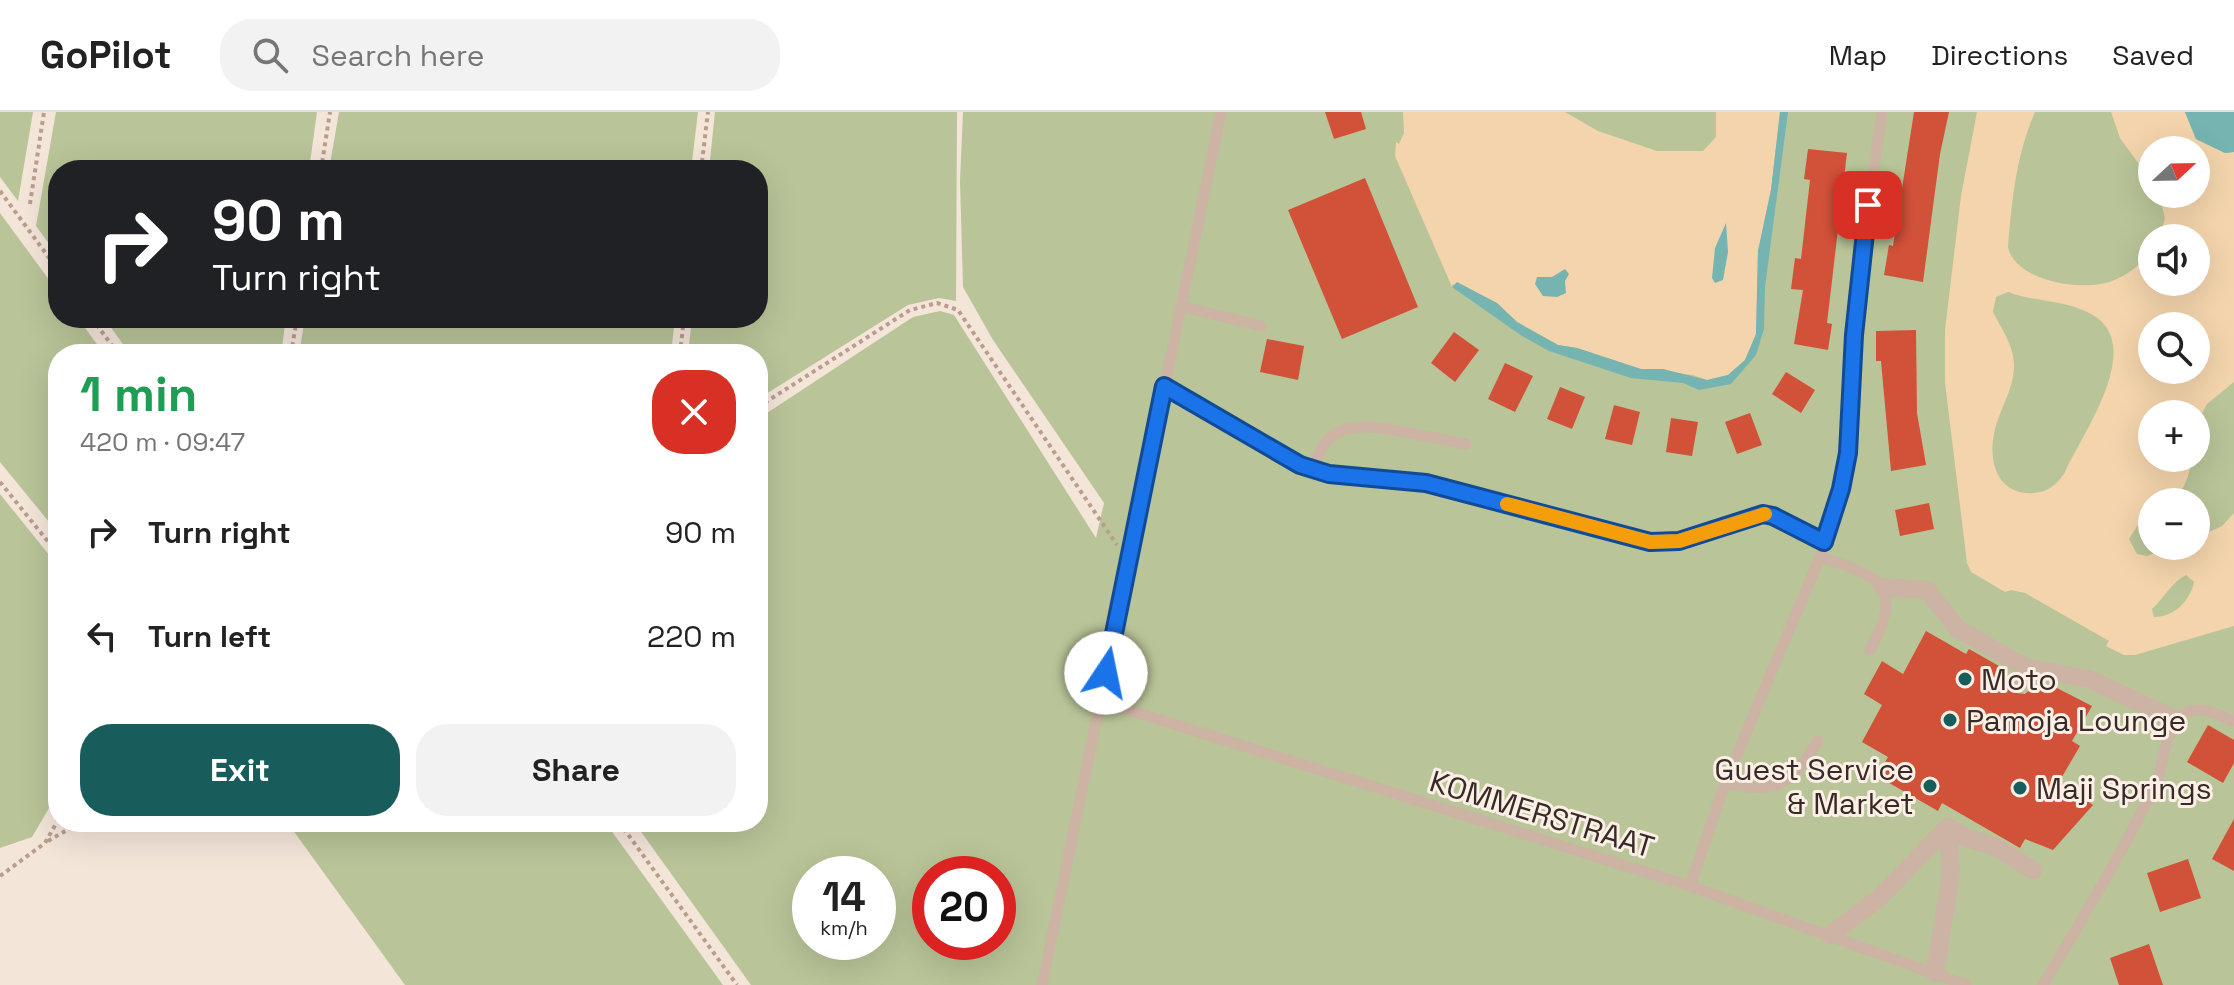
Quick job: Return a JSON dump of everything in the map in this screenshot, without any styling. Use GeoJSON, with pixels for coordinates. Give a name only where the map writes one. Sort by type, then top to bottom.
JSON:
{"type":"FeatureCollection","features":[{"type":"Feature","properties":{"kind":"street"},"geometry":{"type":"LineString","coordinates":[[1882,587],[1927,590],[1958,629],[2024,675],[2089,679],[2177,720]]}},
{"type":"Feature","properties":{"kind":"street"},"geometry":{"type":"LineString","coordinates":[[1948,827],[1966,838],[1994,846],[2033,870]]}},
{"type":"Feature","properties":{"kind":"street"},"geometry":{"type":"LineString","coordinates":[[1830,935],[1878,899],[1948,827]]}},
{"type":"Feature","properties":{"kind":"street"},"geometry":{"type":"LineString","coordinates":[[1935,973],[1951,873],[1948,827]]}},
{"type":"Feature","properties":{"kind":"lane"},"geometry":{"type":"LineString","coordinates":[[1042,985],[1221,112]]}},
{"type":"Feature","properties":{"kind":"lane"},"geometry":{"type":"LineString","coordinates":[[1690,886],[1725,783],[1820,557],[1841,489],[1848,453],[1860,265],[1882,112]]}},
{"type":"Feature","properties":{"kind":"lane"},"geometry":{"type":"LineString","coordinates":[[1180,306],[1261,326]]}},
{"type":"Feature","properties":{"kind":"lane"},"geometry":{"type":"LineString","coordinates":[[1164,386],[1285,459],[1329,474],[1426,483],[1650,542],[1679,541],[1763,514],[1824,542]]}},
{"type":"Feature","properties":{"kind":"lane"},"geometry":{"type":"LineString","coordinates":[[1313,469],[1318,451],[1332,435],[1366,425],[1466,444]]}},
{"type":"Feature","properties":{"kind":"lane"},"geometry":{"type":"LineString","coordinates":[[1820,557],[1859,570],[1882,587],[1888,607],[1885,622],[1870,650]]}},
{"type":"Feature","properties":{"kind":"lane","name":"KOMMERSTRAAT"},"geometry":{"type":"LineString","coordinates":[[1100,701],[1690,886],[1966,985]]}},
{"type":"Feature","properties":{"kind":"lane"},"geometry":{"type":"LineString","coordinates":[[2043,985],[2142,812],[2159,778],[2177,720],[2189,711],[2205,710],[2234,721]]}},
{"type":"Feature","properties":{"kind":"lane"},"geometry":{"type":"LineString","coordinates":[[1725,783],[1753,790],[1780,786],[1801,768],[1818,741]]}},
{"type":"Feature","properties":{"kind":"path"},"geometry":{"type":"LineString","coordinates":[[30,204],[44,112]]}},
{"type":"Feature","properties":{"kind":"path"},"geometry":{"type":"LineString","coordinates":[[323,160],[330,112]]}},
{"type":"Feature","properties":{"kind":"path"},"geometry":{"type":"LineString","coordinates":[[702,160],[708,112]]}},
{"type":"Feature","properties":{"kind":"path"},"geometry":{"type":"LineString","coordinates":[[0,191],[48,256]]}},
{"type":"Feature","properties":{"kind":"path"},"geometry":{"type":"LineString","coordinates":[[768,401],[910,310],[937,303],[958,310],[1128,561]]}},
{"type":"Feature","properties":{"kind":"path"},"geometry":{"type":"LineString","coordinates":[[0,482],[48,542]]}},
{"type":"Feature","properties":{"kind":"path"},"geometry":{"type":"LineString","coordinates":[[45,843],[51,832]]}},
{"type":"Feature","properties":{"kind":"path"},"geometry":{"type":"LineString","coordinates":[[0,876],[64,832]]}},
{"type":"Feature","properties":{"kind":"path"},"geometry":{"type":"LineString","coordinates":[[626,832],[737,985]]}},
{"type":"Feature","properties":{"kind":"green space"},"geometry":{"type":"Polygon","coordinates":[[[0,112],[33,112],[18,201],[0,177],[0,112]]]}},
{"type":"Feature","properties":{"kind":"green space"},"geometry":{"type":"Polygon","coordinates":[[[56,112],[317,112],[310,160],[48,160],[48,242],[36,226],[56,112]]]}},
{"type":"Feature","properties":{"kind":"green space"},"geometry":{"type":"Polygon","coordinates":[[[339,112],[698,112],[692,160],[331,160],[339,112]]]}},
{"type":"Feature","properties":{"kind":"green space"},"geometry":{"type":"Polygon","coordinates":[[[715,112],[957,112],[956,301],[939,298],[908,305],[768,393],[768,344],[689,344],[691,328],[768,328],[768,160],[710,160],[715,112]]]}},
{"type":"Feature","properties":{"kind":"green space"},"geometry":{"type":"Polygon","coordinates":[[[963,112],[2234,112],[2234,985],[751,985],[641,832],[768,832],[768,412],[913,317],[940,311],[954,315],[1096,538],[1104,503],[993,340],[963,287],[960,181],[963,112]]]}},
{"type":"Feature","properties":{"kind":"green space"},"geometry":{"type":"Polygon","coordinates":[[[0,213],[48,278],[48,328],[85,328],[97,344],[48,344],[48,521],[0,462],[0,213]]]}},
{"type":"Feature","properties":{"kind":"green space"},"geometry":{"type":"Polygon","coordinates":[[[111,328],[285,328],[282,344],[123,344],[111,328]]]}},
{"type":"Feature","properties":{"kind":"green space"},"geometry":{"type":"Polygon","coordinates":[[[303,328],[674,328],[672,344],[301,344],[303,328]]]}},
{"type":"Feature","properties":{"kind":"green space"},"geometry":{"type":"Polygon","coordinates":[[[0,494],[48,554],[48,810],[32,837],[0,848],[0,494]]]}},
{"type":"Feature","properties":{"kind":"green space"},"geometry":{"type":"Polygon","coordinates":[[[294,832],[612,832],[723,985],[405,985],[294,832]]]}},
{"type":"Feature","properties":{"kind":"sand"},"geometry":{"type":"Polygon","coordinates":[[[1403,112],[1565,112],[1598,131],[1657,151],[1703,151],[1716,137],[1716,112],[1780,112],[1771,190],[1758,251],[1756,334],[1745,360],[1728,375],[1707,380],[1693,375],[1641,369],[1558,345],[1517,322],[1497,303],[1453,284],[1452,287],[1395,156],[1396,142],[1399,144],[1404,133],[1403,112]]]}},
{"type":"Feature","properties":{"kind":"sand"},"geometry":{"type":"Polygon","coordinates":[[[1977,112],[2035,112],[2023,145],[2013,195],[2008,247],[2014,259],[2037,276],[2085,285],[2112,281],[2138,265],[2138,296],[2210,296],[2210,224],[2163,224],[2162,208],[2210,208],[2210,146],[2225,153],[2234,152],[2234,382],[2210,402],[2138,400],[2138,472],[2189,472],[2183,488],[2138,488],[2138,525],[2129,539],[2138,560],[2210,560],[2210,532],[2222,526],[2234,513],[2234,626],[2135,655],[2124,655],[2106,646],[2109,641],[2025,593],[2005,592],[1971,572],[1967,563],[1945,383],[1945,330],[1961,196],[1977,112]],[[2008,292],[1996,297],[1993,312],[2009,343],[2014,372],[1996,425],[1993,456],[2004,484],[2022,493],[2039,492],[2051,487],[2064,474],[2095,414],[2112,368],[2113,347],[2107,328],[2091,314],[2008,292]],[[2186,575],[2152,609],[2154,617],[2174,611],[2185,601],[2194,582],[2186,575]]]}},
{"type":"Feature","properties":{"kind":"sand"},"geometry":{"type":"Polygon","coordinates":[[[2111,112],[2185,112],[2195,136],[2138,136],[2138,163],[2120,138],[2111,112]]]}},
{"type":"Feature","properties":{"kind":"water"},"geometry":{"type":"Polygon","coordinates":[[[1780,112],[1788,112],[1765,287],[1764,329],[1756,355],[1731,384],[1699,390],[1683,383],[1631,378],[1549,351],[1452,287],[1457,282],[1497,303],[1517,322],[1558,345],[1641,369],[1663,369],[1707,380],[1728,375],[1745,360],[1756,334],[1758,251],[1771,190],[1780,112]]]}},
{"type":"Feature","properties":{"kind":"water"},"geometry":{"type":"Polygon","coordinates":[[[2185,112],[2234,112],[2234,152],[2225,153],[2210,146],[2210,136],[2195,136],[2185,112]]]}},
{"type":"Feature","properties":{"kind":"water"},"geometry":{"type":"Polygon","coordinates":[[[1726,223],[1728,252],[1723,280],[1715,283],[1712,278],[1715,248],[1726,223]]]}},
{"type":"Feature","properties":{"kind":"water"},"geometry":{"type":"Polygon","coordinates":[[[1565,269],[1569,274],[1565,281],[1566,293],[1557,297],[1543,296],[1535,284],[1537,277],[1552,277],[1565,269]]]}},
{"type":"Feature","properties":{"kind":"building"},"geometry":{"type":"Polygon","coordinates":[[[1325,112],[1361,112],[1366,129],[1334,139],[1325,112]]]}},
{"type":"Feature","properties":{"kind":"building"},"geometry":{"type":"Polygon","coordinates":[[[1914,112],[1949,112],[1940,154],[1923,282],[1884,275],[1889,245],[1893,246],[1914,112]]]}},
{"type":"Feature","properties":{"kind":"building"},"geometry":{"type":"Polygon","coordinates":[[[1808,149],[1847,153],[1827,323],[1832,324],[1828,350],[1794,344],[1803,290],[1791,289],[1795,258],[1801,259],[1810,180],[1804,179],[1808,149]]]}},
{"type":"Feature","properties":{"kind":"building"},"geometry":{"type":"Polygon","coordinates":[[[1365,178],[1418,307],[1342,339],[1288,210],[1365,178]]]}},
{"type":"Feature","properties":{"kind":"building"},"geometry":{"type":"Polygon","coordinates":[[[1916,330],[1917,413],[1926,465],[1891,471],[1881,361],[1876,361],[1876,331],[1916,330]]]}},
{"type":"Feature","properties":{"kind":"building"},"geometry":{"type":"Polygon","coordinates":[[[1454,332],[1479,350],[1455,382],[1431,363],[1454,332]]]}},
{"type":"Feature","properties":{"kind":"building"},"geometry":{"type":"Polygon","coordinates":[[[1267,339],[1304,346],[1298,380],[1260,372],[1267,339]]]}},
{"type":"Feature","properties":{"kind":"building"},"geometry":{"type":"Polygon","coordinates":[[[1505,363],[1533,376],[1515,412],[1488,399],[1505,363]]]}},
{"type":"Feature","properties":{"kind":"building"},"geometry":{"type":"Polygon","coordinates":[[[1786,372],[1815,390],[1801,413],[1772,394],[1786,372]]]}},
{"type":"Feature","properties":{"kind":"building"},"geometry":{"type":"Polygon","coordinates":[[[1560,387],[1585,397],[1572,429],[1547,419],[1560,387]]]}},
{"type":"Feature","properties":{"kind":"building"},"geometry":{"type":"Polygon","coordinates":[[[1614,405],[1640,412],[1632,445],[1605,439],[1614,405]]]}},
{"type":"Feature","properties":{"kind":"building"},"geometry":{"type":"Polygon","coordinates":[[[1750,413],[1762,445],[1737,454],[1725,422],[1750,413]]]}},
{"type":"Feature","properties":{"kind":"building"},"geometry":{"type":"Polygon","coordinates":[[[1671,418],[1698,422],[1692,456],[1666,452],[1671,418]]]}},
{"type":"Feature","properties":{"kind":"building"},"geometry":{"type":"Polygon","coordinates":[[[1929,503],[1934,529],[1900,536],[1895,510],[1929,503]]]}},
{"type":"Feature","properties":{"kind":"building"},"geometry":{"type":"Polygon","coordinates":[[[1926,631],[1966,654],[1969,649],[2006,670],[2005,676],[2011,678],[2010,685],[2017,693],[2025,694],[2033,687],[2043,690],[2049,684],[2092,706],[2072,741],[2080,746],[2059,782],[2093,805],[2053,850],[2025,839],[2020,848],[1942,803],[1938,811],[1877,776],[1888,757],[1862,742],[1882,705],[1864,694],[1882,661],[1903,674],[1926,631]]]}},
{"type":"Feature","properties":{"kind":"building"},"geometry":{"type":"Polygon","coordinates":[[[2208,725],[2234,740],[2234,763],[2223,783],[2187,762],[2208,725]]]}},
{"type":"Feature","properties":{"kind":"building"},"geometry":{"type":"Polygon","coordinates":[[[2234,819],[2234,871],[2212,859],[2234,819]]]}},
{"type":"Feature","properties":{"kind":"building"},"geometry":{"type":"Polygon","coordinates":[[[2188,859],[2201,898],[2160,912],[2147,873],[2188,859]]]}},
{"type":"Feature","properties":{"kind":"building"},"geometry":{"type":"Polygon","coordinates":[[[2149,944],[2163,985],[2119,985],[2110,958],[2149,944]]]}},
{"type":"Feature","properties":{"kind":"slow traffic"},"geometry":{"type":"LineString","coordinates":[[1507,504],[1650,542],[1679,541],[1765,514]]}},
{"type":"Feature","properties":{"kind":"place","name":"Moto"},"geometry":{"type":"Point","coordinates":[1965,679]}},
{"type":"Feature","properties":{"kind":"place","name":"Pamoja Lounge"},"geometry":{"type":"Point","coordinates":[1950,720]}},
{"type":"Feature","properties":{"kind":"place","name":"Guest Service & Market"},"geometry":{"type":"Point","coordinates":[1930,786]}},
{"type":"Feature","properties":{"kind":"place","name":"Maji Springs"},"geometry":{"type":"Point","coordinates":[2020,788]}},
{"type":"Feature","properties":{"kind":"route"},"geometry":{"type":"LineString","coordinates":[[1106,673],[1164,386],[1285,459],[1329,474],[1426,483],[1650,542],[1679,541],[1763,514],[1824,542],[1841,489],[1848,453],[1854,335],[1868,205]]}}]}
